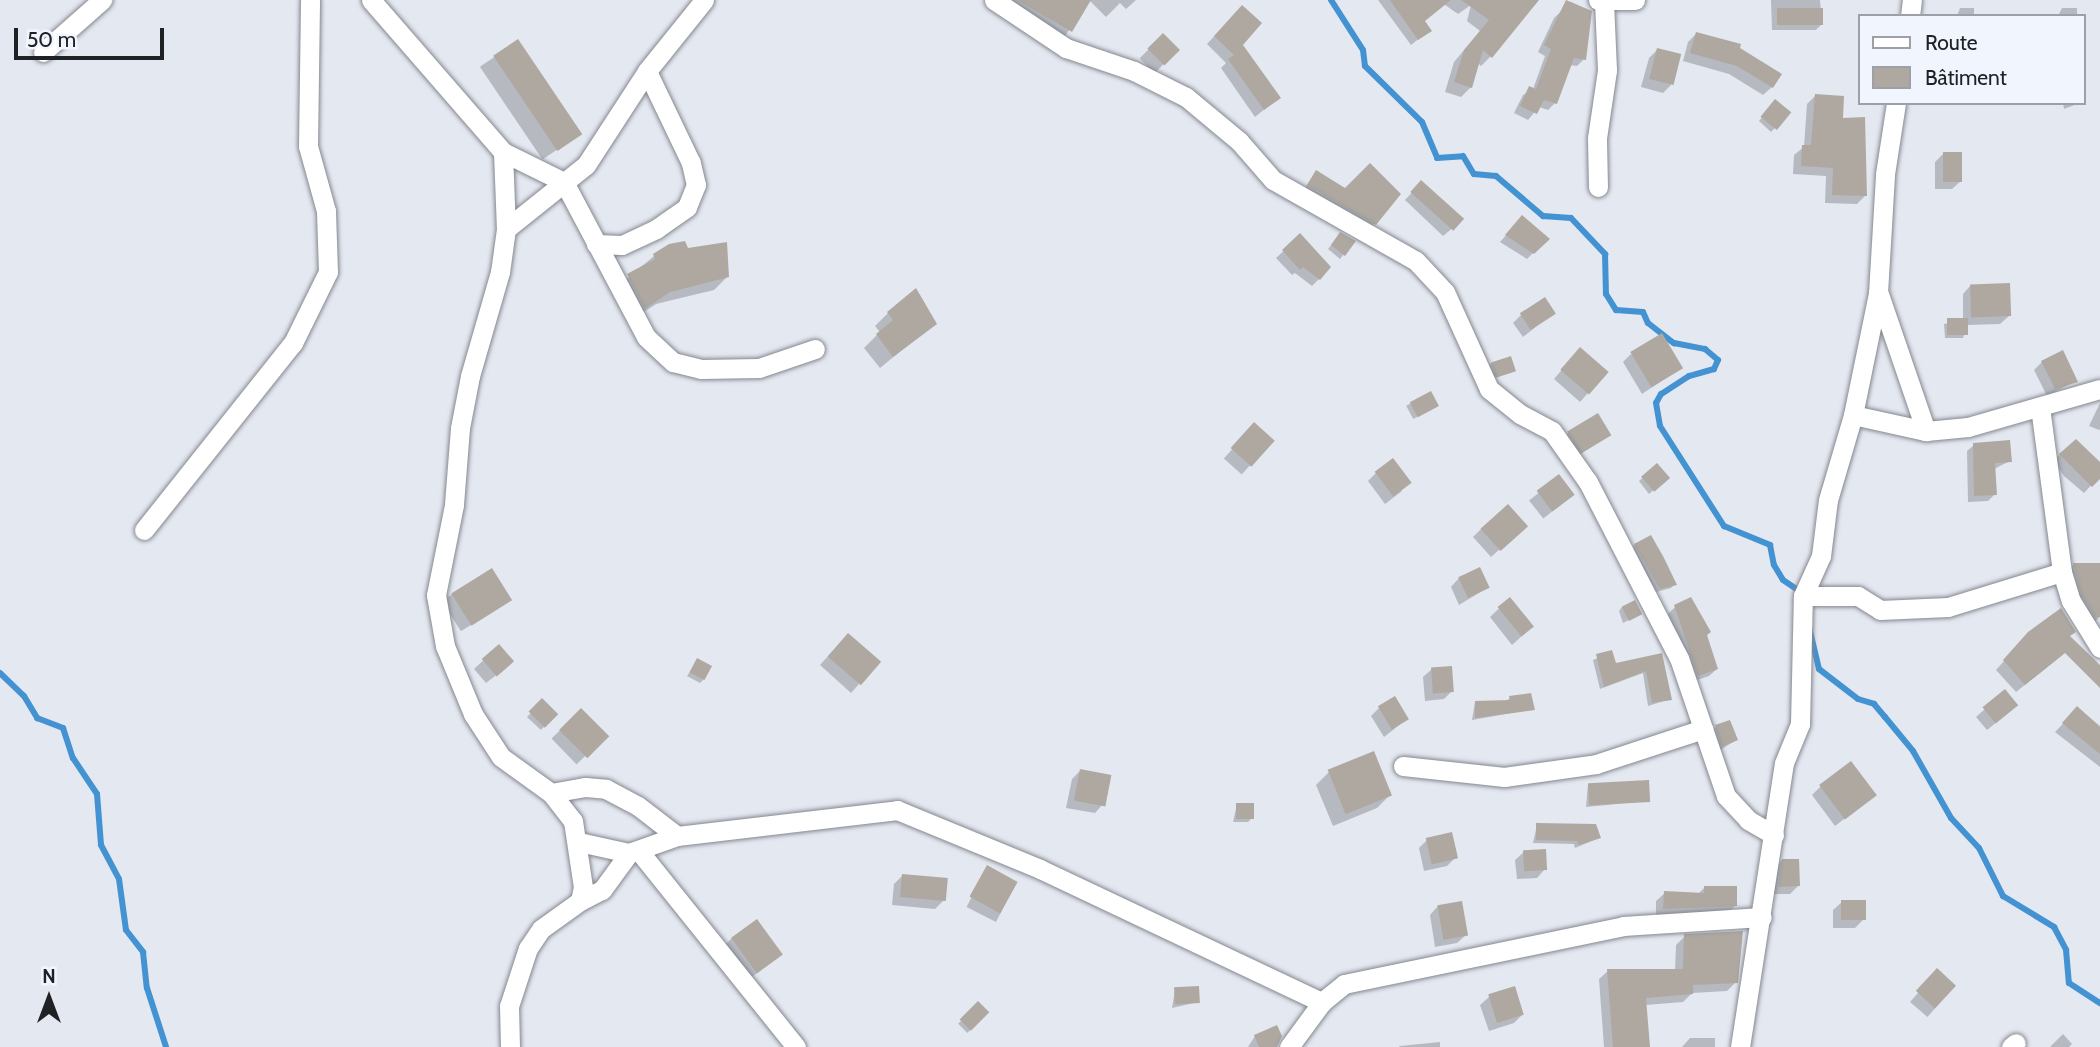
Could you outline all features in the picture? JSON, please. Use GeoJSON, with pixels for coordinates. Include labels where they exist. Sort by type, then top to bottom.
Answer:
{"type":"FeatureCollection","features":[{"type":"Feature","properties":{"kind":"street"},"geometry":{"type":"LineString","coordinates":[[43,52],[102,0]]}},
{"type":"Feature","properties":{"kind":"street"},"geometry":{"type":"LineString","coordinates":[[144,530],[293,343],[328,272],[326,211],[308,146],[310,0]]}},
{"type":"Feature","properties":{"kind":"street"},"geometry":{"type":"LineString","coordinates":[[371,0],[503,152],[564,183],[646,337],[673,362],[701,369],[759,368],[814,349]]}},
{"type":"Feature","properties":{"kind":"street"},"geometry":{"type":"LineString","coordinates":[[506,229],[586,165],[648,71],[704,0]]}},
{"type":"Feature","properties":{"kind":"street"},"geometry":{"type":"LineString","coordinates":[[994,0],[1066,48],[1134,71],[1186,97],[1239,141],[1273,180],[1416,261],[1445,292],[1489,389],[1520,414],[1552,431],[1588,482],[1679,658],[1726,796],[1748,820],[1774,835]]}},
{"type":"Feature","properties":{"kind":"street"},"geometry":{"type":"LineString","coordinates":[[1598,187],[1597,138],[1607,70],[1601,1],[1635,0]]}},
{"type":"Feature","properties":{"kind":"street"},"geometry":{"type":"LineString","coordinates":[[596,244],[622,245],[656,229],[687,207],[696,185],[691,163],[648,71]]}},
{"type":"Feature","properties":{"kind":"street"},"geometry":{"type":"LineString","coordinates":[[1740,1047],[1784,763],[1800,724],[1803,597],[1821,556],[1828,500],[1853,415],[1878,293],[1885,174],[1896,105]]}},
{"type":"Feature","properties":{"kind":"street"},"geometry":{"type":"LineString","coordinates":[[503,152],[506,229],[500,272],[460,428],[454,505],[438,570],[436,595],[445,646],[478,722],[513,769],[551,793],[573,821],[579,842],[580,901]]}},
{"type":"Feature","properties":{"kind":"street"},"geometry":{"type":"LineString","coordinates":[[1878,293],[1926,432]]}},
{"type":"Feature","properties":{"kind":"street"},"geometry":{"type":"LineString","coordinates":[[1853,415],[1926,432],[1968,428],[2100,389]]}},
{"type":"Feature","properties":{"kind":"street"},"geometry":{"type":"LineString","coordinates":[[2040,407],[2062,572],[2071,601],[2100,648]]}},
{"type":"Feature","properties":{"kind":"street"},"geometry":{"type":"LineString","coordinates":[[1803,597],[1858,597],[1880,610],[1948,607],[2062,572]]}},
{"type":"Feature","properties":{"kind":"street"},"geometry":{"type":"LineString","coordinates":[[1403,765],[1504,777],[1596,764],[1703,729]]}},
{"type":"Feature","properties":{"kind":"street"},"geometry":{"type":"LineString","coordinates":[[551,793],[585,787],[606,789],[638,806],[677,836]]}},
{"type":"Feature","properties":{"kind":"street"},"geometry":{"type":"LineString","coordinates":[[510,1047],[509,1006],[528,948],[541,929],[580,901],[602,890],[634,852],[677,836],[897,810],[1040,869],[1322,1002]]}},
{"type":"Feature","properties":{"kind":"street"},"geometry":{"type":"LineString","coordinates":[[579,842],[634,852],[796,1047]]}},
{"type":"Feature","properties":{"kind":"street"},"geometry":{"type":"LineString","coordinates":[[1289,1047],[1322,1002],[1344,984],[1623,926],[1762,917]]}},
{"type":"Feature","properties":{"kind":"building"},"geometry":{"type":"Polygon","coordinates":[[[1017,0],[1091,0],[1072,32],[1017,0]]]}},
{"type":"Feature","properties":{"kind":"building"},"geometry":{"type":"Polygon","coordinates":[[[1390,0],[1451,0],[1425,21],[1432,31],[1418,40],[1390,0]]]}},
{"type":"Feature","properties":{"kind":"building"},"geometry":{"type":"Polygon","coordinates":[[[1461,0],[1539,0],[1492,58],[1483,50],[1472,88],[1454,82],[1464,50],[1489,20],[1461,0]]]}},
{"type":"Feature","properties":{"kind":"building"},"geometry":{"type":"Polygon","coordinates":[[[1566,0],[1592,11],[1586,60],[1574,58],[1557,104],[1544,100],[1537,114],[1520,106],[1529,86],[1536,89],[1551,49],[1544,45],[1566,0]]]}},
{"type":"Feature","properties":{"kind":"building"},"geometry":{"type":"Polygon","coordinates":[[[1242,5],[1262,23],[1243,45],[1281,98],[1264,110],[1228,59],[1234,55],[1214,36],[1242,5]]]}},
{"type":"Feature","properties":{"kind":"building"},"geometry":{"type":"Polygon","coordinates":[[[1777,8],[1823,8],[1823,25],[1777,25],[1777,8]]]}},
{"type":"Feature","properties":{"kind":"building"},"geometry":{"type":"Polygon","coordinates":[[[1696,32],[1741,44],[1740,48],[1782,74],[1773,88],[1737,66],[1690,53],[1696,32]]]}},
{"type":"Feature","properties":{"kind":"building"},"geometry":{"type":"Polygon","coordinates":[[[1163,33],[1180,50],[1164,66],[1147,49],[1163,33]]]}},
{"type":"Feature","properties":{"kind":"building"},"geometry":{"type":"Polygon","coordinates":[[[518,39],[582,134],[557,151],[493,56],[518,39]]]}},
{"type":"Feature","properties":{"kind":"building"},"geometry":{"type":"Polygon","coordinates":[[[1657,48],[1681,54],[1674,85],[1649,79],[1657,48]]]}},
{"type":"Feature","properties":{"kind":"building"},"geometry":{"type":"Polygon","coordinates":[[[1815,94],[1844,96],[1843,118],[1865,117],[1867,196],[1832,195],[1833,168],[1801,166],[1802,145],[1811,145],[1815,94]]]}},
{"type":"Feature","properties":{"kind":"building"},"geometry":{"type":"Polygon","coordinates":[[[1775,99],[1791,112],[1777,130],[1761,117],[1775,99]]]}},
{"type":"Feature","properties":{"kind":"building"},"geometry":{"type":"Polygon","coordinates":[[[1943,152],[1962,152],[1962,182],[1943,182],[1943,152]]]}},
{"type":"Feature","properties":{"kind":"building"},"geometry":{"type":"Polygon","coordinates":[[[1370,163],[1401,194],[1376,225],[1307,185],[1316,170],[1345,188],[1370,163]]]}},
{"type":"Feature","properties":{"kind":"building"},"geometry":{"type":"Polygon","coordinates":[[[1421,180],[1464,219],[1453,231],[1410,192],[1421,180]]]}},
{"type":"Feature","properties":{"kind":"building"},"geometry":{"type":"Polygon","coordinates":[[[1522,215],[1550,239],[1534,254],[1505,235],[1522,215]]]}},
{"type":"Feature","properties":{"kind":"building"},"geometry":{"type":"Polygon","coordinates":[[[1340,232],[1356,241],[1345,256],[1331,245],[1340,232]]]}},
{"type":"Feature","properties":{"kind":"building"},"geometry":{"type":"Polygon","coordinates":[[[1300,233],[1331,267],[1320,280],[1303,267],[1300,270],[1282,250],[1300,233]]]}},
{"type":"Feature","properties":{"kind":"building"},"geometry":{"type":"Polygon","coordinates":[[[685,241],[688,248],[727,242],[729,277],[670,292],[645,309],[627,274],[655,259],[653,254],[669,244],[685,241]]]}},
{"type":"Feature","properties":{"kind":"building"},"geometry":{"type":"Polygon","coordinates":[[[2010,283],[2011,316],[1971,317],[1970,284],[2010,283]]]}},
{"type":"Feature","properties":{"kind":"building"},"geometry":{"type":"Polygon","coordinates":[[[916,288],[937,324],[893,357],[876,334],[893,320],[887,312],[916,288]]]}},
{"type":"Feature","properties":{"kind":"building"},"geometry":{"type":"Polygon","coordinates":[[[1545,297],[1556,314],[1531,330],[1520,313],[1545,297]]]}},
{"type":"Feature","properties":{"kind":"building"},"geometry":{"type":"Polygon","coordinates":[[[1947,318],[1968,318],[1968,335],[1947,335],[1947,318]]]}},
{"type":"Feature","properties":{"kind":"building"},"geometry":{"type":"Polygon","coordinates":[[[1662,333],[1683,368],[1651,387],[1630,352],[1662,333]]]}},
{"type":"Feature","properties":{"kind":"building"},"geometry":{"type":"Polygon","coordinates":[[[1580,347],[1609,372],[1589,395],[1560,370],[1580,347]]]}},
{"type":"Feature","properties":{"kind":"building"},"geometry":{"type":"Polygon","coordinates":[[[2063,350],[2078,382],[2055,389],[2041,361],[2063,350]]]}},
{"type":"Feature","properties":{"kind":"building"},"geometry":{"type":"Polygon","coordinates":[[[1511,356],[1516,371],[1496,378],[1491,362],[1511,356]]]}},
{"type":"Feature","properties":{"kind":"building"},"geometry":{"type":"Polygon","coordinates":[[[1431,391],[1439,406],[1418,417],[1410,402],[1431,391]]]}},
{"type":"Feature","properties":{"kind":"building"},"geometry":{"type":"Polygon","coordinates":[[[1598,413],[1611,435],[1581,454],[1567,432],[1598,413]]]}},
{"type":"Feature","properties":{"kind":"building"},"geometry":{"type":"Polygon","coordinates":[[[1254,422],[1275,441],[1251,467],[1231,448],[1254,422]]]}},
{"type":"Feature","properties":{"kind":"building"},"geometry":{"type":"Polygon","coordinates":[[[2076,439],[2100,462],[2100,479],[2092,487],[2059,454],[2076,439]]]}},
{"type":"Feature","properties":{"kind":"building"},"geometry":{"type":"Polygon","coordinates":[[[2010,440],[2012,462],[1995,463],[1997,495],[1974,496],[1973,443],[2010,440]]]}},
{"type":"Feature","properties":{"kind":"building"},"geometry":{"type":"Polygon","coordinates":[[[1393,458],[1412,483],[1393,497],[1375,472],[1393,458]]]}},
{"type":"Feature","properties":{"kind":"building"},"geometry":{"type":"Polygon","coordinates":[[[1657,463],[1670,478],[1654,492],[1641,477],[1657,463]]]}},
{"type":"Feature","properties":{"kind":"building"},"geometry":{"type":"Polygon","coordinates":[[[1559,474],[1575,495],[1552,512],[1537,491],[1559,474]]]}},
{"type":"Feature","properties":{"kind":"building"},"geometry":{"type":"Polygon","coordinates":[[[1508,504],[1528,526],[1501,551],[1481,529],[1508,504]]]}},
{"type":"Feature","properties":{"kind":"building"},"geometry":{"type":"Polygon","coordinates":[[[1651,535],[1677,585],[1660,589],[1634,544],[1651,535]]]}},
{"type":"Feature","properties":{"kind":"building"},"geometry":{"type":"Polygon","coordinates":[[[2073,563],[2100,563],[2100,617],[2095,617],[2082,596],[2073,563]]]}},
{"type":"Feature","properties":{"kind":"building"},"geometry":{"type":"Polygon","coordinates":[[[1480,567],[1490,588],[1468,598],[1458,577],[1480,567]]]}},
{"type":"Feature","properties":{"kind":"building"},"geometry":{"type":"Polygon","coordinates":[[[492,568],[512,600],[471,626],[451,593],[492,568]]]}},
{"type":"Feature","properties":{"kind":"building"},"geometry":{"type":"Polygon","coordinates":[[[1510,597],[1534,627],[1521,637],[1498,607],[1510,597]]]}},
{"type":"Feature","properties":{"kind":"building"},"geometry":{"type":"Polygon","coordinates":[[[1691,597],[1711,632],[1707,635],[1718,669],[1698,676],[1674,605],[1691,597]]]}},
{"type":"Feature","properties":{"kind":"building"},"geometry":{"type":"Polygon","coordinates":[[[1635,600],[1642,614],[1629,621],[1622,607],[1635,600]]]}},
{"type":"Feature","properties":{"kind":"building"},"geometry":{"type":"Polygon","coordinates":[[[2061,608],[2076,632],[2070,636],[2100,665],[2100,688],[2065,653],[2025,685],[2003,660],[2028,632],[2061,608]]]}},
{"type":"Feature","properties":{"kind":"building"},"geometry":{"type":"Polygon","coordinates":[[[848,633],[881,662],[861,685],[828,656],[848,633]]]}},
{"type":"Feature","properties":{"kind":"building"},"geometry":{"type":"Polygon","coordinates":[[[499,644],[514,661],[497,676],[482,659],[499,644]]]}},
{"type":"Feature","properties":{"kind":"building"},"geometry":{"type":"Polygon","coordinates":[[[1612,650],[1616,663],[1662,653],[1672,700],[1652,703],[1646,671],[1604,687],[1596,654],[1612,650]]]}},
{"type":"Feature","properties":{"kind":"building"},"geometry":{"type":"Polygon","coordinates":[[[697,658],[712,666],[704,680],[689,672],[697,658]]]}},
{"type":"Feature","properties":{"kind":"building"},"geometry":{"type":"Polygon","coordinates":[[[1452,666],[1454,692],[1433,693],[1431,667],[1452,666]]]}},
{"type":"Feature","properties":{"kind":"building"},"geometry":{"type":"Polygon","coordinates":[[[2005,689],[2018,705],[1996,724],[1982,707],[2005,689]]]}},
{"type":"Feature","properties":{"kind":"building"},"geometry":{"type":"Polygon","coordinates":[[[1531,693],[1535,710],[1475,718],[1475,701],[1510,700],[1509,696],[1531,693]]]}},
{"type":"Feature","properties":{"kind":"building"},"geometry":{"type":"Polygon","coordinates":[[[1395,696],[1409,719],[1392,729],[1378,706],[1395,696]]]}},
{"type":"Feature","properties":{"kind":"building"},"geometry":{"type":"Polygon","coordinates":[[[542,698],[558,714],[545,728],[529,711],[542,698]]]}},
{"type":"Feature","properties":{"kind":"building"},"geometry":{"type":"Polygon","coordinates":[[[2077,706],[2100,727],[2100,754],[2062,723],[2077,706]]]}},
{"type":"Feature","properties":{"kind":"building"},"geometry":{"type":"Polygon","coordinates":[[[581,708],[609,736],[587,758],[559,730],[581,708]]]}},
{"type":"Feature","properties":{"kind":"building"},"geometry":{"type":"Polygon","coordinates":[[[1730,720],[1738,740],[1722,747],[1715,725],[1730,720]]]}},
{"type":"Feature","properties":{"kind":"building"},"geometry":{"type":"Polygon","coordinates":[[[1374,751],[1392,796],[1346,814],[1328,770],[1374,751]]]}},
{"type":"Feature","properties":{"kind":"building"},"geometry":{"type":"Polygon","coordinates":[[[1851,761],[1877,795],[1845,819],[1819,785],[1851,761]]]}},
{"type":"Feature","properties":{"kind":"building"},"geometry":{"type":"Polygon","coordinates":[[[1080,769],[1111,775],[1105,807],[1074,800],[1080,769]]]}},
{"type":"Feature","properties":{"kind":"building"},"geometry":{"type":"Polygon","coordinates":[[[1649,780],[1650,802],[1589,805],[1588,783],[1649,780]]]}},
{"type":"Feature","properties":{"kind":"building"},"geometry":{"type":"Polygon","coordinates":[[[1236,803],[1254,803],[1254,819],[1236,819],[1236,803]]]}},
{"type":"Feature","properties":{"kind":"building"},"geometry":{"type":"Polygon","coordinates":[[[1536,823],[1596,824],[1601,838],[1579,845],[1577,841],[1536,840],[1536,823]]]}},
{"type":"Feature","properties":{"kind":"building"},"geometry":{"type":"Polygon","coordinates":[[[1452,832],[1458,858],[1432,864],[1426,838],[1452,832]]]}},
{"type":"Feature","properties":{"kind":"building"},"geometry":{"type":"Polygon","coordinates":[[[1546,849],[1547,870],[1524,871],[1523,850],[1546,849]]]}},
{"type":"Feature","properties":{"kind":"building"},"geometry":{"type":"Polygon","coordinates":[[[1782,859],[1799,859],[1800,886],[1778,887],[1782,859]]]}},
{"type":"Feature","properties":{"kind":"building"},"geometry":{"type":"Polygon","coordinates":[[[987,865],[1018,882],[1000,913],[970,896],[987,865]]]}},
{"type":"Feature","properties":{"kind":"building"},"geometry":{"type":"Polygon","coordinates":[[[902,874],[948,878],[946,901],[900,897],[902,874]]]}},
{"type":"Feature","properties":{"kind":"building"},"geometry":{"type":"Polygon","coordinates":[[[1704,886],[1737,886],[1737,906],[1663,909],[1664,891],[1704,893],[1704,886]]]}},
{"type":"Feature","properties":{"kind":"building"},"geometry":{"type":"Polygon","coordinates":[[[1841,900],[1866,900],[1866,920],[1841,920],[1841,900]]]}},
{"type":"Feature","properties":{"kind":"building"},"geometry":{"type":"Polygon","coordinates":[[[1462,901],[1468,935],[1443,940],[1437,905],[1462,901]]]}},
{"type":"Feature","properties":{"kind":"building"},"geometry":{"type":"Polygon","coordinates":[[[757,919],[783,955],[757,973],[731,938],[757,919]]]}},
{"type":"Feature","properties":{"kind":"building"},"geometry":{"type":"Polygon","coordinates":[[[1743,931],[1738,983],[1693,985],[1693,994],[1646,998],[1650,1047],[1613,1047],[1607,969],[1683,969],[1684,934],[1743,931]]]}},
{"type":"Feature","properties":{"kind":"building"},"geometry":{"type":"Polygon","coordinates":[[[1937,968],[1956,986],[1935,1008],[1916,991],[1937,968]]]}},
{"type":"Feature","properties":{"kind":"building"},"geometry":{"type":"Polygon","coordinates":[[[1199,986],[1200,1003],[1175,1004],[1174,987],[1199,986]]]}},
{"type":"Feature","properties":{"kind":"building"},"geometry":{"type":"Polygon","coordinates":[[[1515,986],[1524,1015],[1497,1023],[1488,994],[1515,986]]]}},
{"type":"Feature","properties":{"kind":"building"},"geometry":{"type":"Polygon","coordinates":[[[978,1001],[989,1012],[971,1031],[960,1019],[978,1001]]]}},
{"type":"Feature","properties":{"kind":"building"},"geometry":{"type":"Polygon","coordinates":[[[1277,1025],[1282,1036],[1277,1047],[1259,1047],[1254,1035],[1277,1025]]]}},
{"type":"Feature","properties":{"kind":"waterway"},"geometry":{"type":"LineString","coordinates":[[1331,0],[1363,50],[1365,66],[1422,122],[1437,158],[1463,156],[1474,174],[1496,176],[1543,216],[1571,218],[1605,254],[1606,294],[1616,310],[1643,312],[1648,323],[1674,343],[1705,349],[1718,360],[1714,369],[1689,376],[1661,394],[1656,403],[1660,426],[1724,526],[1770,545],[1774,565],[1783,580],[1802,593]]}},
{"type":"Feature","properties":{"kind":"waterway"},"geometry":{"type":"LineString","coordinates":[[1809,627],[1819,669],[1858,699],[1874,704],[1885,717],[1913,751],[1951,818],[1979,848],[2003,896],[2054,927],[2066,950],[2069,983],[2100,1003]]}},
{"type":"Feature","properties":{"kind":"waterway"},"geometry":{"type":"LineString","coordinates":[[0,673],[24,696],[37,718],[63,728],[73,758],[97,794],[101,845],[119,879],[126,930],[143,952],[147,988],[166,1047]]}}]}
